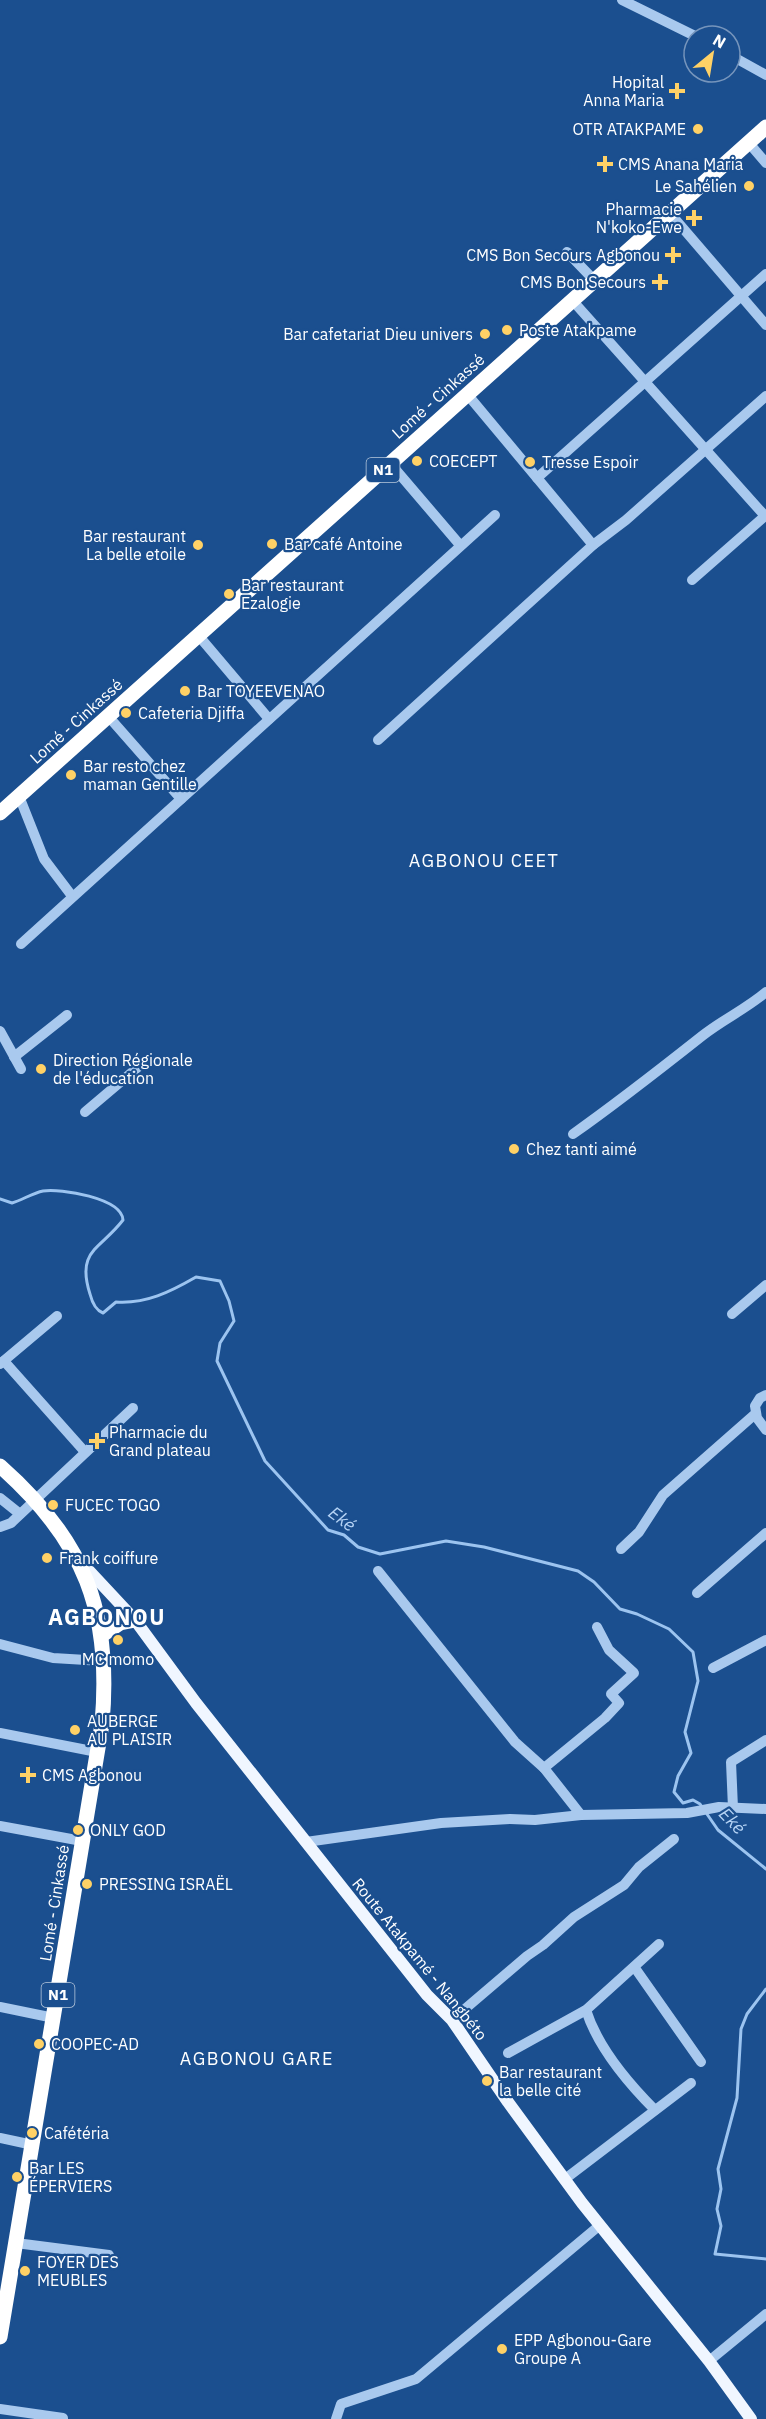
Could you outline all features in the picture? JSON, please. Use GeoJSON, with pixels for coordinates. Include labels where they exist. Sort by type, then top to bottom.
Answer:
{"type":"FeatureCollection","features":[{"type":"Feature","properties":{"kind":"highway","name":"Lomé - Cinkassé"},"geometry":{"type":"LineString","coordinates":[[0,813],[766,127]]}},
{"type":"Feature","properties":{"kind":"highway","name":"Lomé - Cinkassé"},"geometry":{"type":"LineString","coordinates":[[1,1474],[53,1534],[75,1573],[103,1657]]}},
{"type":"Feature","properties":{"kind":"highway","name":"Lomé - Cinkassé"},"geometry":{"type":"LineString","coordinates":[[0,2337],[54,2018],[104,1698],[102,1635],[90,1590],[75,1556],[28,1506]]}},
{"type":"Feature","properties":{"kind":"highway"},"geometry":{"type":"LineString","coordinates":[[102,1635],[120,1623],[135,1620]]}},
{"type":"Feature","properties":{"kind":"main road","name":"Route Atakpamé - Nangbéto"},"geometry":{"type":"LineString","coordinates":[[75,1556],[135,1620],[427,1995],[452,2020],[508,2102],[565,2179],[709,2361],[751,2419]]}},
{"type":"Feature","properties":{"kind":"street"},"geometry":{"type":"LineString","coordinates":[[622,0],[682,30]]}},
{"type":"Feature","properties":{"kind":"street"},"geometry":{"type":"LineString","coordinates":[[742,62],[766,75]]}},
{"type":"Feature","properties":{"kind":"street"},"geometry":{"type":"LineString","coordinates":[[748,142],[766,163]]}},
{"type":"Feature","properties":{"kind":"street"},"geometry":{"type":"LineString","coordinates":[[669,212],[766,325]]}},
{"type":"Feature","properties":{"kind":"street"},"geometry":{"type":"LineString","coordinates":[[567,252],[594,280]]}},
{"type":"Feature","properties":{"kind":"street"},"geometry":{"type":"LineString","coordinates":[[537,478],[766,274]]}},
{"type":"Feature","properties":{"kind":"street"},"geometry":{"type":"LineString","coordinates":[[572,300],[765,516],[693,580]]}},
{"type":"Feature","properties":{"kind":"street"},"geometry":{"type":"LineString","coordinates":[[467,394],[593,545]]}},
{"type":"Feature","properties":{"kind":"street"},"geometry":{"type":"LineString","coordinates":[[378,740],[593,545],[626,520],[766,396]]}},
{"type":"Feature","properties":{"kind":"street"},"geometry":{"type":"LineString","coordinates":[[390,463],[460,546]]}},
{"type":"Feature","properties":{"kind":"street"},"geometry":{"type":"LineString","coordinates":[[21,944],[495,515]]}},
{"type":"Feature","properties":{"kind":"street"},"geometry":{"type":"LineString","coordinates":[[198,635],[268,719]]}},
{"type":"Feature","properties":{"kind":"street"},"geometry":{"type":"LineString","coordinates":[[108,716],[180,799]]}},
{"type":"Feature","properties":{"kind":"street"},"geometry":{"type":"LineString","coordinates":[[19,796],[44,859],[72,896]]}},
{"type":"Feature","properties":{"kind":"street"},"geometry":{"type":"LineString","coordinates":[[573,1134],[659,1072],[704,1035],[748,1007],[766,992]]}},
{"type":"Feature","properties":{"kind":"street"},"geometry":{"type":"LineString","coordinates":[[14,1057],[67,1015]]}},
{"type":"Feature","properties":{"kind":"street"},"geometry":{"type":"LineString","coordinates":[[0,1031],[21,1069]]}},
{"type":"Feature","properties":{"kind":"street"},"geometry":{"type":"LineString","coordinates":[[85,1112],[137,1068]]}},
{"type":"Feature","properties":{"kind":"street"},"geometry":{"type":"LineString","coordinates":[[732,1314],[766,1285]]}},
{"type":"Feature","properties":{"kind":"street"},"geometry":{"type":"LineString","coordinates":[[57,1316],[2,1363],[86,1452]]}},
{"type":"Feature","properties":{"kind":"street"},"geometry":{"type":"LineString","coordinates":[[766,1395],[760,1398],[755,1406],[757,1418],[766,1430]]}},
{"type":"Feature","properties":{"kind":"street"},"geometry":{"type":"LineString","coordinates":[[0,1527],[11,1524],[133,1408]]}},
{"type":"Feature","properties":{"kind":"street"},"geometry":{"type":"LineString","coordinates":[[621,1549],[648,1519],[663,1495],[754,1414]]}},
{"type":"Feature","properties":{"kind":"street"},"geometry":{"type":"LineString","coordinates":[[0,1498],[28,1506]]}},
{"type":"Feature","properties":{"kind":"street"},"geometry":{"type":"LineString","coordinates":[[697,1593],[766,1533]]}},
{"type":"Feature","properties":{"kind":"street"},"geometry":{"type":"LineString","coordinates":[[378,1571],[515,1742],[544,1768],[581,1815]]}},
{"type":"Feature","properties":{"kind":"street"},"geometry":{"type":"LineString","coordinates":[[544,1768],[605,1718],[619,1703],[611,1694],[634,1673],[609,1650],[597,1628]]}},
{"type":"Feature","properties":{"kind":"street"},"geometry":{"type":"LineString","coordinates":[[713,1668],[766,1640]]}},
{"type":"Feature","properties":{"kind":"street"},"geometry":{"type":"LineString","coordinates":[[0,1644],[53,1658],[103,1657]]}},
{"type":"Feature","properties":{"kind":"street"},"geometry":{"type":"LineString","coordinates":[[0,1733],[97,1752]]}},
{"type":"Feature","properties":{"kind":"street"},"geometry":{"type":"LineString","coordinates":[[733,1808],[731,1762],[766,1740]]}},
{"type":"Feature","properties":{"kind":"street"},"geometry":{"type":"LineString","coordinates":[[306,1842],[441,1824],[510,1818],[535,1820],[581,1815],[687,1813],[719,1807],[766,1809]]}},
{"type":"Feature","properties":{"kind":"street"},"geometry":{"type":"LineString","coordinates":[[0,1826],[82,1841]]}},
{"type":"Feature","properties":{"kind":"street"},"geometry":{"type":"LineString","coordinates":[[452,2020],[574,1917],[624,1885],[639,1867],[674,1839]]}},
{"type":"Feature","properties":{"kind":"street"},"geometry":{"type":"LineString","coordinates":[[508,2053],[586,2010],[635,1968],[658,1944]]}},
{"type":"Feature","properties":{"kind":"street"},"geometry":{"type":"LineString","coordinates":[[635,1968],[701,2062]]}},
{"type":"Feature","properties":{"kind":"street"},"geometry":{"type":"LineString","coordinates":[[0,2007],[54,2018]]}},
{"type":"Feature","properties":{"kind":"street"},"geometry":{"type":"LineString","coordinates":[[586,2010],[610,2059],[633,2089],[655,2110]]}},
{"type":"Feature","properties":{"kind":"street"},"geometry":{"type":"LineString","coordinates":[[565,2179],[691,2084]]}},
{"type":"Feature","properties":{"kind":"street"},"geometry":{"type":"LineString","coordinates":[[0,2138],[33,2145]]}},
{"type":"Feature","properties":{"kind":"street"},"geometry":{"type":"LineString","coordinates":[[336,2419],[337,2408],[341,2404],[416,2379],[600,2225]]}},
{"type":"Feature","properties":{"kind":"street"},"geometry":{"type":"LineString","coordinates":[[16,2243],[109,2255]]}},
{"type":"Feature","properties":{"kind":"street"},"geometry":{"type":"LineString","coordinates":[[709,2361],[766,2314]]}},
{"type":"Feature","properties":{"kind":"street"},"geometry":{"type":"LineString","coordinates":[[0,2409],[63,2418]]}},
{"type":"Feature","properties":{"kind":"waterway","name":"Eké"},"geometry":{"type":"LineString","coordinates":[[0,1199],[12,1203],[43,1191],[63,1191],[102,1200],[120,1212],[123,1220],[93,1252],[86,1268],[86,1279],[92,1300],[100,1312],[103,1313],[116,1302],[138,1301],[157,1296],[196,1277],[220,1281],[229,1301],[234,1321],[220,1343],[217,1361],[265,1461],[328,1530],[344,1535],[358,1547],[380,1554],[446,1541],[484,1547],[578,1571],[594,1582],[620,1609],[669,1629],[693,1652],[698,1681],[685,1732],[691,1753],[678,1776],[674,1792],[683,1803],[693,1800],[700,1804],[718,1830],[766,1869]]}},
{"type":"Feature","properties":{"kind":"waterway","name":"Eké"},"geometry":{"type":"LineString","coordinates":[[766,1989],[747,2014],[741,2029],[737,2098],[718,2169],[721,2189],[717,2209],[721,2226],[715,2254],[766,2259]]}},
{"type":"Feature","properties":{"kind":"place","name":"Hopital Anna Maria"},"geometry":{"type":"Point","coordinates":[677,91]}},
{"type":"Feature","properties":{"kind":"place","name":"OTR ATAKPAME"},"geometry":{"type":"Point","coordinates":[698,129]}},
{"type":"Feature","properties":{"kind":"place","name":"CMS Anana Maria"},"geometry":{"type":"Point","coordinates":[605,164]}},
{"type":"Feature","properties":{"kind":"place","name":"Le Sahélien"},"geometry":{"type":"Point","coordinates":[749,186]}},
{"type":"Feature","properties":{"kind":"place","name":"Pharmacie N'koko-Ewe"},"geometry":{"type":"Point","coordinates":[694,218]}},
{"type":"Feature","properties":{"kind":"place","name":"CMS Bon Secours Agbonou"},"geometry":{"type":"Point","coordinates":[673,255]}},
{"type":"Feature","properties":{"kind":"place","name":"CMS Bon Secours"},"geometry":{"type":"Point","coordinates":[660,282]}},
{"type":"Feature","properties":{"kind":"place","name":"Poste Atakpame"},"geometry":{"type":"Point","coordinates":[507,330]}},
{"type":"Feature","properties":{"kind":"place","name":"Bar cafetariat Dieu univers"},"geometry":{"type":"Point","coordinates":[485,334]}},
{"type":"Feature","properties":{"kind":"place","name":"COECEPT"},"geometry":{"type":"Point","coordinates":[417,461]}},
{"type":"Feature","properties":{"kind":"place","name":"Tresse Espoir"},"geometry":{"type":"Point","coordinates":[530,462]}},
{"type":"Feature","properties":{"kind":"place","name":"Bar café Antoine"},"geometry":{"type":"Point","coordinates":[272,544]}},
{"type":"Feature","properties":{"kind":"place","name":"Bar restaurant La belle etoile"},"geometry":{"type":"Point","coordinates":[198,545]}},
{"type":"Feature","properties":{"kind":"place","name":"Bar restaurant Ezalogie"},"geometry":{"type":"Point","coordinates":[229,594]}},
{"type":"Feature","properties":{"kind":"place","name":"Bar TOYEEVENAO"},"geometry":{"type":"Point","coordinates":[185,691]}},
{"type":"Feature","properties":{"kind":"place","name":"Cafeteria Djiffa"},"geometry":{"type":"Point","coordinates":[126,713]}},
{"type":"Feature","properties":{"kind":"place","name":"Bar resto chez maman Gentille"},"geometry":{"type":"Point","coordinates":[71,775]}},
{"type":"Feature","properties":{"kind":"place","name":"Direction Régionale de l'éducation"},"geometry":{"type":"Point","coordinates":[41,1069]}},
{"type":"Feature","properties":{"kind":"place","name":"Chez tanti aimé"},"geometry":{"type":"Point","coordinates":[514,1149]}},
{"type":"Feature","properties":{"kind":"place","name":"Pharmacie du Grand plateau"},"geometry":{"type":"Point","coordinates":[97,1441]}},
{"type":"Feature","properties":{"kind":"place","name":"FUCEC TOGO"},"geometry":{"type":"Point","coordinates":[53,1505]}},
{"type":"Feature","properties":{"kind":"place","name":"Frank coiffure"},"geometry":{"type":"Point","coordinates":[47,1558]}},
{"type":"Feature","properties":{"kind":"place","name":"MC momo"},"geometry":{"type":"Point","coordinates":[118,1640]}},
{"type":"Feature","properties":{"kind":"place","name":"AUBERGE AU PLAISIR"},"geometry":{"type":"Point","coordinates":[75,1730]}},
{"type":"Feature","properties":{"kind":"place","name":"CMS Agbonou"},"geometry":{"type":"Point","coordinates":[28,1775]}},
{"type":"Feature","properties":{"kind":"place","name":"ONLY GOD"},"geometry":{"type":"Point","coordinates":[78,1830]}},
{"type":"Feature","properties":{"kind":"place","name":"PRESSING ISRAËL"},"geometry":{"type":"Point","coordinates":[87,1884]}},
{"type":"Feature","properties":{"kind":"place","name":"COOPEC-AD"},"geometry":{"type":"Point","coordinates":[39,2044]}},
{"type":"Feature","properties":{"kind":"place","name":"Bar restaurant la belle cité"},"geometry":{"type":"Point","coordinates":[487,2081]}},
{"type":"Feature","properties":{"kind":"place","name":"Cafétéria"},"geometry":{"type":"Point","coordinates":[32,2133]}},
{"type":"Feature","properties":{"kind":"place","name":"Bar LES ÉPERVIERS"},"geometry":{"type":"Point","coordinates":[17,2177]}},
{"type":"Feature","properties":{"kind":"place","name":"FOYER DES MEUBLES"},"geometry":{"type":"Point","coordinates":[25,2271]}},
{"type":"Feature","properties":{"kind":"place","name":"EPP Agbonou-Gare Groupe A"},"geometry":{"type":"Point","coordinates":[502,2349]}},
{"type":"Feature","properties":{"kind":"district","name":"AGBONOU CEET"},"geometry":{"type":"Point","coordinates":[484,861]}},
{"type":"Feature","properties":{"kind":"district","name":"AGBONOU"},"geometry":{"type":"Point","coordinates":[107,1617]}},
{"type":"Feature","properties":{"kind":"district","name":"AGBONOU GARE"},"geometry":{"type":"Point","coordinates":[257,2059]}}]}
